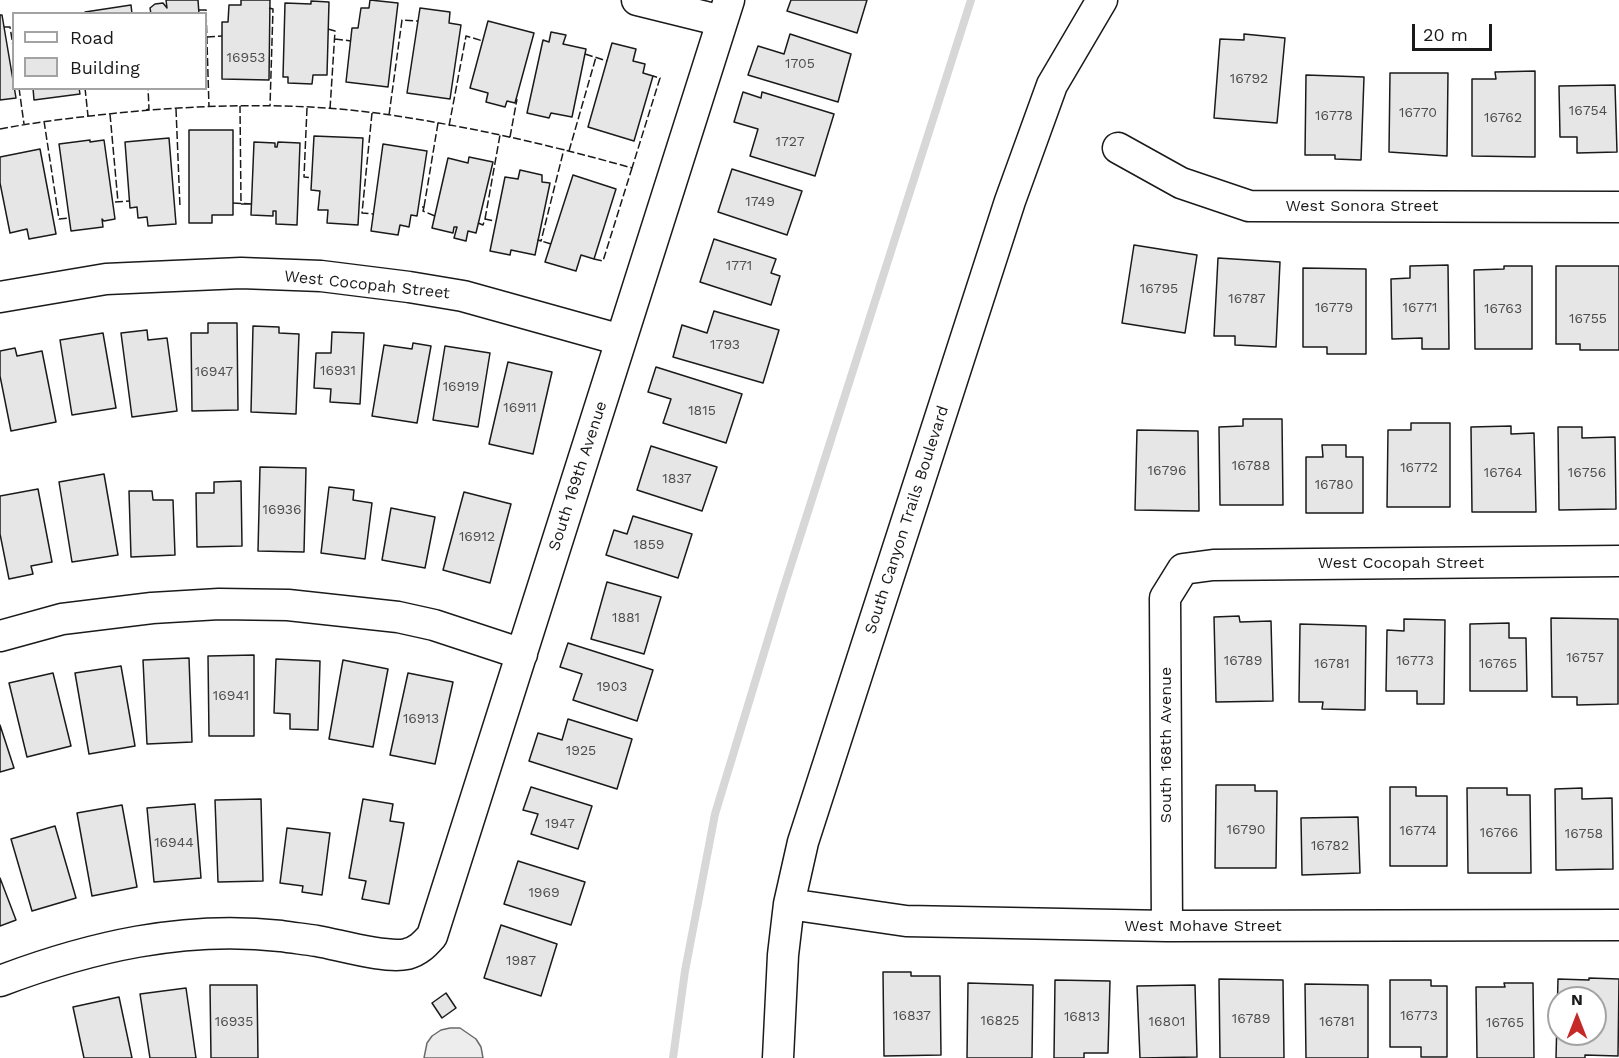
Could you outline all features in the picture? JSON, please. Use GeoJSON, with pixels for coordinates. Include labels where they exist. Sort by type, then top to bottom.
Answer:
{"type":"FeatureCollection","features":[{"type":"Feature","properties":{"kind":"street"},"geometry":{"type":"LineString","coordinates":[[638,0],[726,11]]}},
{"type":"Feature","properties":{"kind":"street","name":"South Canyon Trails Boulevard"},"geometry":{"type":"LineString","coordinates":[[778,1058],[783,956],[789,904],[803,842],[1010,201],[1052,85],[1102,0]]}},
{"type":"Feature","properties":{"kind":"street","name":"South 169th Avenue"},"geometry":{"type":"LineString","coordinates":[[0,981],[96,949],[150,938],[201,934],[262,934],[314,940],[390,955],[405,955],[420,949],[432,936],[438,924],[726,11]]}},
{"type":"Feature","properties":{"kind":"street","name":"West Sonora Street"},"geometry":{"type":"LineString","coordinates":[[1118,148],[1181,183],[1249,206],[1619,207]]}},
{"type":"Feature","properties":{"kind":"street","name":"West Cocopah Street"},"geometry":{"type":"LineString","coordinates":[[0,297],[105,279],[241,273],[321,276],[463,296],[621,340]]}},
{"type":"Feature","properties":{"kind":"street","name":"West Cocopah Street"},"geometry":{"type":"LineString","coordinates":[[1183,568],[1213,565],[1619,561]]}},
{"type":"Feature","properties":{"kind":"street","name":"South 168th Avenue"},"geometry":{"type":"LineString","coordinates":[[1167,926],[1165,598],[1183,568]]}},
{"type":"Feature","properties":{"kind":"street"},"geometry":{"type":"LineString","coordinates":[[0,636],[62,619],[152,608],[219,604],[288,605],[398,617],[434,625],[522,654]]}},
{"type":"Feature","properties":{"kind":"street","name":"West Mohave Street"},"geometry":{"type":"LineString","coordinates":[[789,904],[906,921],[1167,926],[1619,925]]}},
{"type":"Feature","properties":{"kind":"shaded area"},"geometry":{"type":"Polygon","coordinates":[[[460,1028],[476,1039],[481,1047],[483,1058],[424,1058],[427,1043],[432,1036],[441,1030],[460,1028]]]}},
{"type":"Feature","properties":{"kind":"building"},"geometry":{"type":"Polygon","coordinates":[[[166,0],[198,0],[199,12],[151,12],[150,8],[155,4],[163,3],[167,8],[166,0]]]}},
{"type":"Feature","properties":{"kind":"building"},"geometry":{"type":"Polygon","coordinates":[[[241,0],[270,0],[269,80],[222,79],[222,22],[228,22],[229,5],[241,5],[241,0]]]}},
{"type":"Feature","properties":{"kind":"building"},"geometry":{"type":"Polygon","coordinates":[[[370,0],[398,3],[388,87],[346,82],[352,28],[358,28],[361,8],[369,8],[370,0]]]}},
{"type":"Feature","properties":{"kind":"building"},"geometry":{"type":"Polygon","coordinates":[[[791,0],[867,0],[857,33],[787,11],[791,0]]]}},
{"type":"Feature","properties":{"kind":"building"},"geometry":{"type":"Polygon","coordinates":[[[311,1],[329,2],[327,75],[313,75],[312,84],[288,83],[288,77],[283,77],[285,3],[311,4],[311,1]]]}},
{"type":"Feature","properties":{"kind":"building"},"geometry":{"type":"Polygon","coordinates":[[[131,5],[132,12],[85,12],[131,5]]]}},
{"type":"Feature","properties":{"kind":"building"},"geometry":{"type":"Polygon","coordinates":[[[420,8],[450,12],[449,23],[461,25],[450,99],[407,93],[420,8]]]}},
{"type":"Feature","properties":{"kind":"building"},"geometry":{"type":"Polygon","coordinates":[[[0,15],[2,15],[12,74],[12,90],[15,90],[16,98],[0,100],[0,15]]]}},
{"type":"Feature","properties":{"kind":"building"},"geometry":{"type":"Polygon","coordinates":[[[488,21],[534,33],[515,103],[507,101],[505,107],[486,102],[488,93],[470,88],[488,21]]]}},
{"type":"Feature","properties":{"kind":"building"},"geometry":{"type":"Polygon","coordinates":[[[551,32],[566,35],[563,44],[586,49],[572,117],[551,113],[549,118],[527,113],[543,40],[549,42],[551,32]]]}},
{"type":"Feature","properties":{"kind":"building"},"geometry":{"type":"Polygon","coordinates":[[[790,34],[851,54],[838,102],[748,75],[758,46],[784,54],[790,34]]]}},
{"type":"Feature","properties":{"kind":"building"},"geometry":{"type":"Polygon","coordinates":[[[1244,34],[1285,38],[1277,123],[1214,118],[1220,39],[1244,40],[1244,34]]]}},
{"type":"Feature","properties":{"kind":"building"},"geometry":{"type":"Polygon","coordinates":[[[612,43],[636,49],[633,61],[645,64],[643,73],[653,76],[634,141],[588,127],[612,43]]]}},
{"type":"Feature","properties":{"kind":"building"},"geometry":{"type":"Polygon","coordinates":[[[1535,71],[1535,157],[1472,156],[1472,79],[1496,79],[1495,72],[1535,71]]]}},
{"type":"Feature","properties":{"kind":"building"},"geometry":{"type":"Polygon","coordinates":[[[1390,73],[1448,73],[1447,156],[1389,152],[1390,73]]]}},
{"type":"Feature","properties":{"kind":"building"},"geometry":{"type":"Polygon","coordinates":[[[1306,75],[1364,77],[1361,160],[1335,159],[1335,155],[1305,155],[1306,75]]]}},
{"type":"Feature","properties":{"kind":"building"},"geometry":{"type":"Polygon","coordinates":[[[1615,85],[1617,152],[1577,153],[1577,137],[1560,137],[1559,86],[1615,85]]]}},
{"type":"Feature","properties":{"kind":"building"},"geometry":{"type":"Polygon","coordinates":[[[33,90],[79,90],[80,94],[34,100],[33,90]]]}},
{"type":"Feature","properties":{"kind":"building"},"geometry":{"type":"Polygon","coordinates":[[[743,92],[761,98],[762,92],[834,114],[815,176],[750,156],[758,129],[734,122],[743,92]]]}},
{"type":"Feature","properties":{"kind":"building"},"geometry":{"type":"Polygon","coordinates":[[[189,130],[233,130],[233,215],[212,215],[212,223],[189,223],[189,130]]]}},
{"type":"Feature","properties":{"kind":"building"},"geometry":{"type":"Polygon","coordinates":[[[314,136],[363,138],[358,225],[327,223],[328,210],[318,210],[320,191],[311,190],[314,136]]]}},
{"type":"Feature","properties":{"kind":"building"},"geometry":{"type":"Polygon","coordinates":[[[169,138],[176,224],[148,226],[147,217],[138,218],[137,207],[130,208],[125,142],[169,138]]]}},
{"type":"Feature","properties":{"kind":"building"},"geometry":{"type":"Polygon","coordinates":[[[90,140],[90,142],[104,140],[115,219],[104,221],[102,219],[103,227],[71,231],[59,144],[90,140]]]}},
{"type":"Feature","properties":{"kind":"building"},"geometry":{"type":"Polygon","coordinates":[[[254,142],[275,143],[275,147],[278,142],[300,143],[297,225],[276,224],[276,211],[273,211],[273,216],[251,215],[254,142]]]}},
{"type":"Feature","properties":{"kind":"building"},"geometry":{"type":"Polygon","coordinates":[[[383,144],[427,151],[417,216],[411,215],[409,227],[400,225],[398,235],[371,231],[383,144]]]}},
{"type":"Feature","properties":{"kind":"building"},"geometry":{"type":"Polygon","coordinates":[[[40,149],[56,234],[29,239],[27,229],[10,233],[0,183],[0,157],[40,149]]]}},
{"type":"Feature","properties":{"kind":"building"},"geometry":{"type":"Polygon","coordinates":[[[469,157],[493,162],[476,233],[468,231],[466,241],[454,238],[457,227],[454,227],[453,233],[432,228],[448,158],[468,163],[469,157]]]}},
{"type":"Feature","properties":{"kind":"building"},"geometry":{"type":"Polygon","coordinates":[[[732,169],[802,191],[787,235],[718,212],[732,169]]]}},
{"type":"Feature","properties":{"kind":"building"},"geometry":{"type":"Polygon","coordinates":[[[520,170],[542,175],[542,182],[550,183],[535,255],[511,250],[510,255],[490,251],[505,177],[518,179],[520,170]]]}},
{"type":"Feature","properties":{"kind":"building"},"geometry":{"type":"Polygon","coordinates":[[[573,175],[616,189],[594,259],[581,255],[576,271],[545,262],[573,175]]]}},
{"type":"Feature","properties":{"kind":"building"},"geometry":{"type":"Polygon","coordinates":[[[714,239],[776,259],[771,273],[780,276],[771,305],[700,282],[714,239]]]}},
{"type":"Feature","properties":{"kind":"building"},"geometry":{"type":"Polygon","coordinates":[[[1134,245],[1197,255],[1185,333],[1122,323],[1134,245]]]}},
{"type":"Feature","properties":{"kind":"building"},"geometry":{"type":"Polygon","coordinates":[[[1218,258],[1280,262],[1276,347],[1235,345],[1235,336],[1214,336],[1218,258]]]}},
{"type":"Feature","properties":{"kind":"building"},"geometry":{"type":"Polygon","coordinates":[[[1448,265],[1449,349],[1422,349],[1422,338],[1392,339],[1391,279],[1410,278],[1410,266],[1448,265]]]}},
{"type":"Feature","properties":{"kind":"building"},"geometry":{"type":"Polygon","coordinates":[[[1504,266],[1532,266],[1532,349],[1475,349],[1474,270],[1504,269],[1504,266]]]}},
{"type":"Feature","properties":{"kind":"building"},"geometry":{"type":"Polygon","coordinates":[[[1556,266],[1619,266],[1619,350],[1580,350],[1580,344],[1556,344],[1556,266]]]}},
{"type":"Feature","properties":{"kind":"building"},"geometry":{"type":"Polygon","coordinates":[[[1303,268],[1366,269],[1366,354],[1327,354],[1327,347],[1303,347],[1303,268]]]}},
{"type":"Feature","properties":{"kind":"building"},"geometry":{"type":"Polygon","coordinates":[[[714,311],[779,330],[763,383],[673,357],[682,325],[707,333],[714,311]]]}},
{"type":"Feature","properties":{"kind":"building"},"geometry":{"type":"Polygon","coordinates":[[[208,323],[237,323],[238,410],[192,411],[191,333],[208,333],[208,323]]]}},
{"type":"Feature","properties":{"kind":"building"},"geometry":{"type":"Polygon","coordinates":[[[253,326],[279,327],[279,333],[299,334],[296,414],[251,412],[253,326]]]}},
{"type":"Feature","properties":{"kind":"building"},"geometry":{"type":"Polygon","coordinates":[[[147,330],[148,340],[167,338],[177,411],[132,417],[121,333],[147,330]]]}},
{"type":"Feature","properties":{"kind":"building"},"geometry":{"type":"Polygon","coordinates":[[[332,332],[364,333],[360,404],[330,402],[331,389],[314,388],[316,353],[331,353],[332,332]]]}},
{"type":"Feature","properties":{"kind":"building"},"geometry":{"type":"Polygon","coordinates":[[[103,333],[116,408],[72,415],[60,340],[103,333]]]}},
{"type":"Feature","properties":{"kind":"building"},"geometry":{"type":"Polygon","coordinates":[[[413,343],[431,346],[417,423],[372,416],[384,345],[412,349],[413,343]]]}},
{"type":"Feature","properties":{"kind":"building"},"geometry":{"type":"Polygon","coordinates":[[[445,346],[490,353],[478,427],[433,420],[445,346]]]}},
{"type":"Feature","properties":{"kind":"building"},"geometry":{"type":"Polygon","coordinates":[[[15,348],[17,356],[42,351],[56,422],[11,431],[0,376],[0,351],[15,348]]]}},
{"type":"Feature","properties":{"kind":"building"},"geometry":{"type":"Polygon","coordinates":[[[508,362],[552,372],[533,454],[489,444],[508,362]]]}},
{"type":"Feature","properties":{"kind":"building"},"geometry":{"type":"Polygon","coordinates":[[[656,367],[742,394],[726,443],[663,423],[671,399],[648,392],[656,367]]]}},
{"type":"Feature","properties":{"kind":"building"},"geometry":{"type":"Polygon","coordinates":[[[1243,419],[1282,419],[1283,505],[1220,505],[1219,427],[1243,426],[1243,419]]]}},
{"type":"Feature","properties":{"kind":"building"},"geometry":{"type":"Polygon","coordinates":[[[1411,423],[1450,423],[1450,507],[1387,507],[1388,430],[1411,430],[1411,423]]]}},
{"type":"Feature","properties":{"kind":"building"},"geometry":{"type":"Polygon","coordinates":[[[1511,426],[1511,434],[1534,433],[1536,512],[1472,512],[1471,427],[1511,426]]]}},
{"type":"Feature","properties":{"kind":"building"},"geometry":{"type":"Polygon","coordinates":[[[1558,427],[1582,427],[1582,438],[1615,437],[1616,509],[1559,510],[1558,427]]]}},
{"type":"Feature","properties":{"kind":"building"},"geometry":{"type":"Polygon","coordinates":[[[1137,430],[1198,431],[1199,511],[1135,510],[1137,430]]]}},
{"type":"Feature","properties":{"kind":"building"},"geometry":{"type":"Polygon","coordinates":[[[1322,445],[1346,445],[1346,457],[1363,457],[1363,513],[1306,513],[1306,457],[1323,457],[1322,445]]]}},
{"type":"Feature","properties":{"kind":"building"},"geometry":{"type":"Polygon","coordinates":[[[651,446],[717,467],[702,511],[637,490],[651,446]]]}},
{"type":"Feature","properties":{"kind":"building"},"geometry":{"type":"Polygon","coordinates":[[[260,467],[306,468],[304,552],[258,551],[260,467]]]}},
{"type":"Feature","properties":{"kind":"building"},"geometry":{"type":"Polygon","coordinates":[[[104,474],[118,555],[72,562],[59,482],[104,474]]]}},
{"type":"Feature","properties":{"kind":"building"},"geometry":{"type":"Polygon","coordinates":[[[241,481],[242,546],[197,547],[196,493],[214,493],[214,482],[241,481]]]}},
{"type":"Feature","properties":{"kind":"building"},"geometry":{"type":"Polygon","coordinates":[[[329,487],[354,490],[353,500],[372,503],[365,559],[321,553],[329,487]]]}},
{"type":"Feature","properties":{"kind":"building"},"geometry":{"type":"Polygon","coordinates":[[[38,489],[52,562],[31,566],[33,574],[9,579],[0,534],[0,496],[38,489]]]}},
{"type":"Feature","properties":{"kind":"building"},"geometry":{"type":"Polygon","coordinates":[[[129,491],[152,491],[153,500],[173,500],[175,555],[131,557],[129,491]]]}},
{"type":"Feature","properties":{"kind":"building"},"geometry":{"type":"Polygon","coordinates":[[[464,492],[511,504],[490,583],[443,570],[464,492]]]}},
{"type":"Feature","properties":{"kind":"building"},"geometry":{"type":"Polygon","coordinates":[[[391,508],[435,517],[425,568],[382,560],[391,508]]]}},
{"type":"Feature","properties":{"kind":"building"},"geometry":{"type":"Polygon","coordinates":[[[633,516],[692,534],[678,578],[606,555],[614,530],[627,534],[633,516]]]}},
{"type":"Feature","properties":{"kind":"building"},"geometry":{"type":"Polygon","coordinates":[[[607,582],[661,597],[644,654],[591,639],[607,582]]]}},
{"type":"Feature","properties":{"kind":"building"},"geometry":{"type":"Polygon","coordinates":[[[1239,616],[1240,622],[1271,621],[1273,701],[1216,702],[1214,617],[1239,616]]]}},
{"type":"Feature","properties":{"kind":"building"},"geometry":{"type":"Polygon","coordinates":[[[1551,618],[1618,619],[1618,704],[1577,705],[1577,697],[1552,697],[1551,618]]]}},
{"type":"Feature","properties":{"kind":"building"},"geometry":{"type":"Polygon","coordinates":[[[1404,619],[1445,620],[1444,704],[1417,704],[1417,691],[1386,691],[1387,630],[1404,631],[1404,619]]]}},
{"type":"Feature","properties":{"kind":"building"},"geometry":{"type":"Polygon","coordinates":[[[1509,623],[1509,638],[1526,638],[1527,691],[1470,691],[1470,624],[1509,623]]]}},
{"type":"Feature","properties":{"kind":"building"},"geometry":{"type":"Polygon","coordinates":[[[1300,624],[1366,626],[1365,710],[1322,709],[1323,702],[1299,702],[1300,624]]]}},
{"type":"Feature","properties":{"kind":"building"},"geometry":{"type":"Polygon","coordinates":[[[568,643],[653,670],[637,721],[573,700],[582,674],[560,667],[568,643]]]}},
{"type":"Feature","properties":{"kind":"building"},"geometry":{"type":"Polygon","coordinates":[[[254,655],[254,736],[209,736],[208,656],[254,655]]]}},
{"type":"Feature","properties":{"kind":"building"},"geometry":{"type":"Polygon","coordinates":[[[189,658],[192,742],[147,744],[143,660],[189,658]]]}},
{"type":"Feature","properties":{"kind":"building"},"geometry":{"type":"Polygon","coordinates":[[[276,659],[320,661],[318,730],[290,729],[290,714],[274,713],[276,659]]]}},
{"type":"Feature","properties":{"kind":"building"},"geometry":{"type":"Polygon","coordinates":[[[343,660],[388,669],[373,747],[329,739],[343,660]]]}},
{"type":"Feature","properties":{"kind":"building"},"geometry":{"type":"Polygon","coordinates":[[[121,666],[135,746],[89,754],[75,673],[121,666]]]}},
{"type":"Feature","properties":{"kind":"building"},"geometry":{"type":"Polygon","coordinates":[[[53,673],[71,746],[27,757],[9,683],[53,673]]]}},
{"type":"Feature","properties":{"kind":"building"},"geometry":{"type":"Polygon","coordinates":[[[408,673],[453,682],[435,764],[390,755],[408,673]]]}},
{"type":"Feature","properties":{"kind":"building"},"geometry":{"type":"Polygon","coordinates":[[[568,719],[632,739],[617,789],[529,761],[538,733],[562,740],[568,719]]]}},
{"type":"Feature","properties":{"kind":"building"},"geometry":{"type":"Polygon","coordinates":[[[0,725],[14,768],[0,772],[0,725]]]}},
{"type":"Feature","properties":{"kind":"building"},"geometry":{"type":"Polygon","coordinates":[[[1216,785],[1255,785],[1255,791],[1277,791],[1276,868],[1215,868],[1216,785]]]}},
{"type":"Feature","properties":{"kind":"building"},"geometry":{"type":"Polygon","coordinates":[[[531,787],[592,806],[578,849],[531,834],[538,814],[523,810],[531,787]]]}},
{"type":"Feature","properties":{"kind":"building"},"geometry":{"type":"Polygon","coordinates":[[[1390,787],[1416,787],[1416,796],[1447,796],[1447,866],[1390,866],[1390,787]]]}},
{"type":"Feature","properties":{"kind":"building"},"geometry":{"type":"Polygon","coordinates":[[[1467,788],[1507,788],[1507,795],[1530,795],[1531,873],[1468,873],[1467,788]]]}},
{"type":"Feature","properties":{"kind":"building"},"geometry":{"type":"Polygon","coordinates":[[[1582,788],[1582,799],[1612,798],[1613,869],[1556,870],[1555,789],[1582,788]]]}},
{"type":"Feature","properties":{"kind":"building"},"geometry":{"type":"Polygon","coordinates":[[[261,799],[263,881],[218,882],[215,800],[261,799]]]}},
{"type":"Feature","properties":{"kind":"building"},"geometry":{"type":"Polygon","coordinates":[[[363,799],[393,804],[390,821],[404,823],[389,904],[362,899],[366,881],[349,878],[363,799]]]}},
{"type":"Feature","properties":{"kind":"building"},"geometry":{"type":"Polygon","coordinates":[[[195,804],[201,878],[154,882],[147,808],[195,804]]]}},
{"type":"Feature","properties":{"kind":"building"},"geometry":{"type":"Polygon","coordinates":[[[122,805],[137,887],[92,896],[77,813],[122,805]]]}},
{"type":"Feature","properties":{"kind":"building"},"geometry":{"type":"Polygon","coordinates":[[[1358,817],[1360,873],[1302,875],[1301,818],[1358,817]]]}},
{"type":"Feature","properties":{"kind":"building"},"geometry":{"type":"Polygon","coordinates":[[[55,826],[76,898],[32,911],[11,839],[55,826]]]}},
{"type":"Feature","properties":{"kind":"building"},"geometry":{"type":"Polygon","coordinates":[[[287,828],[330,833],[322,895],[302,892],[303,886],[280,883],[287,828]]]}},
{"type":"Feature","properties":{"kind":"building"},"geometry":{"type":"Polygon","coordinates":[[[518,861],[585,882],[571,925],[504,904],[518,861]]]}},
{"type":"Feature","properties":{"kind":"building"},"geometry":{"type":"Polygon","coordinates":[[[0,878],[16,920],[0,926],[0,878]]]}},
{"type":"Feature","properties":{"kind":"building"},"geometry":{"type":"Polygon","coordinates":[[[501,925],[557,944],[541,996],[484,978],[501,925]]]}},
{"type":"Feature","properties":{"kind":"building"},"geometry":{"type":"Polygon","coordinates":[[[883,972],[911,972],[911,976],[940,976],[941,1055],[884,1056],[883,972]]]}},
{"type":"Feature","properties":{"kind":"building"},"geometry":{"type":"Polygon","coordinates":[[[1219,979],[1283,980],[1284,1058],[1220,1058],[1219,979]]]}},
{"type":"Feature","properties":{"kind":"building"},"geometry":{"type":"Polygon","coordinates":[[[1558,979],[1619,979],[1618,1056],[1585,1055],[1585,1058],[1556,1058],[1556,1046],[1607,1046],[1607,986],[1558,986],[1558,979]]]}},
{"type":"Feature","properties":{"kind":"building"},"geometry":{"type":"Polygon","coordinates":[[[1055,980],[1110,981],[1108,1053],[1084,1053],[1084,1058],[1054,1058],[1055,980]]]}},
{"type":"Feature","properties":{"kind":"building"},"geometry":{"type":"Polygon","coordinates":[[[1390,980],[1431,980],[1431,986],[1447,986],[1447,1057],[1421,1057],[1421,1047],[1390,1047],[1390,980]]]}},
{"type":"Feature","properties":{"kind":"building"},"geometry":{"type":"Polygon","coordinates":[[[968,983],[1033,985],[1032,1058],[967,1058],[968,983]]]}},
{"type":"Feature","properties":{"kind":"building"},"geometry":{"type":"Polygon","coordinates":[[[1504,983],[1533,983],[1534,1058],[1477,1058],[1476,987],[1505,987],[1504,983]]]}},
{"type":"Feature","properties":{"kind":"building"},"geometry":{"type":"Polygon","coordinates":[[[1305,984],[1368,985],[1368,1058],[1306,1058],[1305,984]]]}},
{"type":"Feature","properties":{"kind":"building"},"geometry":{"type":"Polygon","coordinates":[[[210,985],[257,985],[258,1058],[211,1058],[210,985]]]}},
{"type":"Feature","properties":{"kind":"building"},"geometry":{"type":"Polygon","coordinates":[[[1195,985],[1197,1057],[1140,1058],[1137,986],[1195,985]]]}},
{"type":"Feature","properties":{"kind":"building"},"geometry":{"type":"Polygon","coordinates":[[[186,988],[196,1058],[150,1058],[140,994],[186,988]]]}},
{"type":"Feature","properties":{"kind":"building"},"geometry":{"type":"Polygon","coordinates":[[[446,993],[456,1008],[442,1018],[432,1003],[446,993]]]}},
{"type":"Feature","properties":{"kind":"building"},"geometry":{"type":"Polygon","coordinates":[[[119,997],[132,1058],[84,1058],[73,1007],[119,997]]]}},
{"type":"Feature","properties":{"kind":"waterway"},"geometry":{"type":"LineString","coordinates":[[673,1058],[685,971],[715,814],[783,590],[971,0]]}},
{"type":"Feature","properties":{"kind":"fence"},"geometry":{"type":"LineString","coordinates":[[269,8],[273,9],[270,106]]}},
{"type":"Feature","properties":{"kind":"fence"},"geometry":{"type":"LineString","coordinates":[[199,10],[206,10],[206,12]]}},
{"type":"Feature","properties":{"kind":"fence"},"geometry":{"type":"LineString","coordinates":[[389,115],[402,20],[418,21]]}},
{"type":"Feature","properties":{"kind":"fence"},"geometry":{"type":"LineString","coordinates":[[4,27],[10,27],[12,40]]}},
{"type":"Feature","properties":{"kind":"fence"},"geometry":{"type":"LineString","coordinates":[[328,29],[335,31],[330,109]]}},
{"type":"Feature","properties":{"kind":"fence"},"geometry":{"type":"LineString","coordinates":[[207,37],[222,36]]}},
{"type":"Feature","properties":{"kind":"fence"},"geometry":{"type":"LineString","coordinates":[[449,126],[466,36],[483,41]]}},
{"type":"Feature","properties":{"kind":"fence"},"geometry":{"type":"LineString","coordinates":[[335,39],[351,41]]}},
{"type":"Feature","properties":{"kind":"fence"},"geometry":{"type":"LineString","coordinates":[[207,42],[209,107]]}},
{"type":"Feature","properties":{"kind":"fence"},"geometry":{"type":"LineString","coordinates":[[585,54],[607,61]]}},
{"type":"Feature","properties":{"kind":"fence"},"geometry":{"type":"LineString","coordinates":[[569,151],[596,57]]}},
{"type":"Feature","properties":{"kind":"fence"},"geometry":{"type":"LineString","coordinates":[[0,129],[81,117],[180,108],[216,106],[325,108],[361,111],[456,126],[544,145],[632,168],[660,78],[653,76]]}},
{"type":"Feature","properties":{"kind":"fence"},"geometry":{"type":"LineString","coordinates":[[19,90],[24,124]]}},
{"type":"Feature","properties":{"kind":"fence"},"geometry":{"type":"LineString","coordinates":[[85,90],[88,116]]}},
{"type":"Feature","properties":{"kind":"fence"},"geometry":{"type":"LineString","coordinates":[[146,110],[149,109],[148,90]]}},
{"type":"Feature","properties":{"kind":"fence"},"geometry":{"type":"LineString","coordinates":[[510,137],[517,99]]}},
{"type":"Feature","properties":{"kind":"fence"},"geometry":{"type":"LineString","coordinates":[[233,203],[252,204],[241,204],[240,106]]}},
{"type":"Feature","properties":{"kind":"fence"},"geometry":{"type":"LineString","coordinates":[[307,108],[304,177],[312,178]]}},
{"type":"Feature","properties":{"kind":"fence"},"geometry":{"type":"LineString","coordinates":[[176,109],[180,207]]}},
{"type":"Feature","properties":{"kind":"fence"},"geometry":{"type":"LineString","coordinates":[[372,113],[362,213],[373,214]]}},
{"type":"Feature","properties":{"kind":"fence"},"geometry":{"type":"LineString","coordinates":[[110,114],[118,202]]}},
{"type":"Feature","properties":{"kind":"fence"},"geometry":{"type":"LineString","coordinates":[[44,121],[59,219],[69,218]]}},
{"type":"Feature","properties":{"kind":"fence"},"geometry":{"type":"LineString","coordinates":[[424,207],[438,123]]}},
{"type":"Feature","properties":{"kind":"fence"},"geometry":{"type":"LineString","coordinates":[[485,219],[500,135]]}},
{"type":"Feature","properties":{"kind":"fence"},"geometry":{"type":"LineString","coordinates":[[551,244],[538,240],[541,241],[564,149]]}},
{"type":"Feature","properties":{"kind":"fence"},"geometry":{"type":"LineString","coordinates":[[594,259],[603,261],[632,168]]}},
{"type":"Feature","properties":{"kind":"fence"},"geometry":{"type":"LineString","coordinates":[[115,202],[129,201]]}},
{"type":"Feature","properties":{"kind":"fence"},"geometry":{"type":"LineString","coordinates":[[422,207],[424,207],[423,211],[435,216]]}},
{"type":"Feature","properties":{"kind":"fence"},"geometry":{"type":"LineString","coordinates":[[478,223],[483,225],[485,219],[494,221]]}}]}
